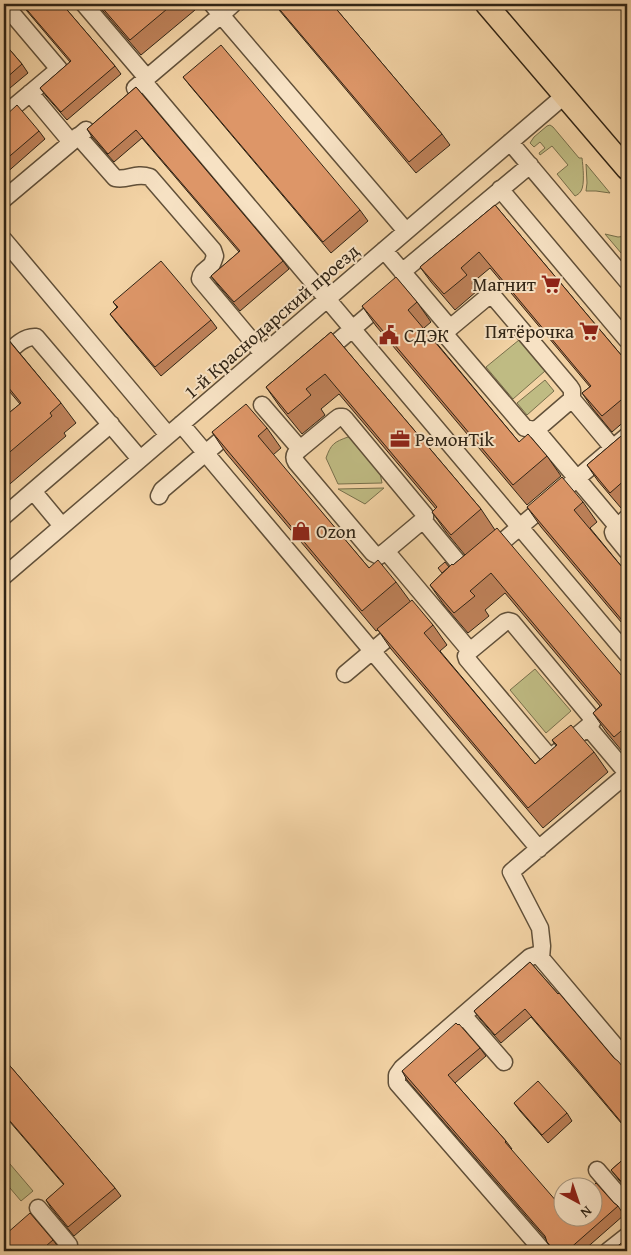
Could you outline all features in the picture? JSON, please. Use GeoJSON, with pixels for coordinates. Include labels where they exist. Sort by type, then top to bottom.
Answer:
{"type":"FeatureCollection","features":[{"type":"Feature","properties":{"kind":"main road"},"geometry":{"type":"LineString","coordinates":[[486,4],[564,96],[624,158]]}},
{"type":"Feature","properties":{"kind":"street"},"geometry":{"type":"LineString","coordinates":[[4,4],[58,69],[4,116]]}},
{"type":"Feature","properties":{"kind":"street"},"geometry":{"type":"LineString","coordinates":[[84,4],[327,298],[627,654]]}},
{"type":"Feature","properties":{"kind":"street"},"geometry":{"type":"LineString","coordinates":[[122,99],[145,80],[222,7],[406,231]]}},
{"type":"Feature","properties":{"kind":"street"},"geometry":{"type":"LineString","coordinates":[[30,93],[115,178],[122,180],[130,176],[142,174],[150,177],[213,250],[215,256],[212,264],[200,275],[200,279],[263,354]]}},
{"type":"Feature","properties":{"kind":"street","name":"1-й Краснодарский проезд"},"geometry":{"type":"LineString","coordinates":[[4,576],[564,96]]}},
{"type":"Feature","properties":{"kind":"street"},"geometry":{"type":"LineString","coordinates":[[4,200],[100,118]]}},
{"type":"Feature","properties":{"kind":"street"},"geometry":{"type":"LineString","coordinates":[[510,142],[627,280]]}},
{"type":"Feature","properties":{"kind":"street"},"geometry":{"type":"LineString","coordinates":[[308,367],[353,328],[500,189],[530,164]]}},
{"type":"Feature","properties":{"kind":"street"},"geometry":{"type":"LineString","coordinates":[[500,189],[627,340]]}},
{"type":"Feature","properties":{"kind":"street"},"geometry":{"type":"LineString","coordinates":[[4,240],[175,430],[205,453],[539,849]]}},
{"type":"Feature","properties":{"kind":"street"},"geometry":{"type":"LineString","coordinates":[[384,250],[450,328]]}},
{"type":"Feature","properties":{"kind":"street"},"geometry":{"type":"LineString","coordinates":[[613,448],[572,399],[570,387],[493,296],[486,298],[447,331],[448,338],[522,426],[536,430],[577,479],[622,522],[613,532],[627,551]]}},
{"type":"Feature","properties":{"kind":"street"},"geometry":{"type":"LineString","coordinates":[[4,356],[25,339],[36,337],[140,459]]}},
{"type":"Feature","properties":{"kind":"street"},"geometry":{"type":"LineString","coordinates":[[536,430],[572,399]]}},
{"type":"Feature","properties":{"kind":"street"},"geometry":{"type":"LineString","coordinates":[[159,496],[162,490],[266,402],[300,450]]}},
{"type":"Feature","properties":{"kind":"street"},"geometry":{"type":"LineString","coordinates":[[339,417],[343,418],[424,513],[425,518],[423,520],[386,552],[376,556],[296,462],[294,455],[335,420],[339,417]]}},
{"type":"Feature","properties":{"kind":"street"},"geometry":{"type":"LineString","coordinates":[[4,516],[111,424]]}},
{"type":"Feature","properties":{"kind":"street"},"geometry":{"type":"LineString","coordinates":[[345,674],[627,436]]}},
{"type":"Feature","properties":{"kind":"street"},"geometry":{"type":"LineString","coordinates":[[33,491],[62,526]]}},
{"type":"Feature","properties":{"kind":"street"},"geometry":{"type":"LineString","coordinates":[[423,520],[466,572]]}},
{"type":"Feature","properties":{"kind":"street"},"geometry":{"type":"LineString","coordinates":[[386,552],[470,651]]}},
{"type":"Feature","properties":{"kind":"street"},"geometry":{"type":"LineString","coordinates":[[505,622],[512,622],[591,717],[593,720],[591,724],[551,756],[467,659],[466,656],[470,651],[505,622]]}},
{"type":"Feature","properties":{"kind":"street"},"geometry":{"type":"LineString","coordinates":[[541,958],[540,928],[511,872],[627,774],[588,727]]}},
{"type":"Feature","properties":{"kind":"street"},"geometry":{"type":"LineString","coordinates":[[543,1251],[397,1082],[398,1075],[402,1068],[462,1015],[530,957],[536,956],[541,958],[627,1060]]}},
{"type":"Feature","properties":{"kind":"street"},"geometry":{"type":"LineString","coordinates":[[462,1015],[504,1062]]}},
{"type":"Feature","properties":{"kind":"street"},"geometry":{"type":"LineString","coordinates":[[596,1170],[627,1205]]}},
{"type":"Feature","properties":{"kind":"street"},"geometry":{"type":"LineString","coordinates":[[38,1208],[69,1245]]}},
{"type":"Feature","properties":{"kind":"street"},"geometry":{"type":"LineString","coordinates":[[608,1251],[627,1236]]}},
{"type":"Feature","properties":{"kind":"shaded area"},"geometry":{"type":"Polygon","coordinates":[[[550,125],[579,158],[582,158],[583,184],[579,194],[575,196],[557,174],[568,165],[552,146],[540,155],[539,153],[545,148],[540,142],[534,147],[530,143],[534,137],[550,125]]]}},
{"type":"Feature","properties":{"kind":"shaded area"},"geometry":{"type":"Polygon","coordinates":[[[586,164],[610,193],[586,191],[586,164]]]}},
{"type":"Feature","properties":{"kind":"shaded area"},"geometry":{"type":"Polygon","coordinates":[[[605,234],[618,237],[627,236],[627,260],[605,234]]]}},
{"type":"Feature","properties":{"kind":"shaded area"},"geometry":{"type":"Polygon","coordinates":[[[519,340],[545,371],[513,399],[486,367],[519,340]]]}},
{"type":"Feature","properties":{"kind":"shaded area"},"geometry":{"type":"Polygon","coordinates":[[[545,380],[554,391],[527,415],[517,403],[545,380]]]}},
{"type":"Feature","properties":{"kind":"shaded area"},"geometry":{"type":"Polygon","coordinates":[[[348,437],[357,438],[380,473],[382,483],[338,484],[326,458],[334,444],[348,437]]]}},
{"type":"Feature","properties":{"kind":"shaded area"},"geometry":{"type":"Polygon","coordinates":[[[384,488],[365,504],[338,489],[384,488]]]}},
{"type":"Feature","properties":{"kind":"shaded area"},"geometry":{"type":"Polygon","coordinates":[[[535,669],[571,711],[546,733],[510,690],[535,669]]]}},
{"type":"Feature","properties":{"kind":"shaded area"},"geometry":{"type":"Polygon","coordinates":[[[4,1157],[33,1191],[21,1201],[4,1181],[4,1157]]]}},
{"type":"Feature","properties":{"kind":"building"},"geometry":{"type":"Polygon","coordinates":[[[22,4],[62,4],[115,66],[61,112],[40,88],[71,61],[22,4]]]}},
{"type":"Feature","properties":{"kind":"building"},"geometry":{"type":"Polygon","coordinates":[[[99,4],[173,4],[130,40],[99,4]]]}},
{"type":"Feature","properties":{"kind":"building"},"geometry":{"type":"Polygon","coordinates":[[[275,4],[332,4],[442,134],[409,162],[275,4]]]}},
{"type":"Feature","properties":{"kind":"building"},"geometry":{"type":"Polygon","coordinates":[[[4,43],[22,64],[4,80],[4,43]]]}},
{"type":"Feature","properties":{"kind":"building"},"geometry":{"type":"Polygon","coordinates":[[[221,45],[360,210],[323,242],[183,77],[221,45]]]}},
{"type":"Feature","properties":{"kind":"building"},"geometry":{"type":"Polygon","coordinates":[[[136,87],[283,261],[234,302],[211,276],[240,251],[136,130],[108,154],[87,129],[136,87]]]}},
{"type":"Feature","properties":{"kind":"building"},"geometry":{"type":"Polygon","coordinates":[[[17,105],[39,131],[4,161],[4,117],[17,105]]]}},
{"type":"Feature","properties":{"kind":"building"},"geometry":{"type":"Polygon","coordinates":[[[495,205],[627,362],[627,395],[602,416],[582,393],[591,386],[479,252],[461,268],[467,275],[444,294],[420,267],[495,205]]]}},
{"type":"Feature","properties":{"kind":"building"},"geometry":{"type":"Polygon","coordinates":[[[161,261],[211,320],[155,367],[110,314],[118,307],[113,302],[161,261]]]}},
{"type":"Feature","properties":{"kind":"building"},"geometry":{"type":"Polygon","coordinates":[[[396,277],[417,302],[408,310],[519,442],[528,434],[547,456],[513,485],[362,306],[396,277]]]}},
{"type":"Feature","properties":{"kind":"building"},"geometry":{"type":"Polygon","coordinates":[[[331,332],[481,509],[451,535],[432,512],[437,507],[325,374],[306,389],[311,395],[288,414],[266,387],[331,332]]]}},
{"type":"Feature","properties":{"kind":"building"},"geometry":{"type":"Polygon","coordinates":[[[5,336],[61,403],[50,413],[52,416],[4,457],[4,417],[21,403],[4,382],[5,336]]]}},
{"type":"Feature","properties":{"kind":"building"},"geometry":{"type":"Polygon","coordinates":[[[246,404],[267,428],[258,436],[369,568],[378,560],[396,582],[362,611],[212,432],[246,404]]]}},
{"type":"Feature","properties":{"kind":"building"},"geometry":{"type":"Polygon","coordinates":[[[627,431],[627,478],[610,493],[587,465],[627,431]]]}},
{"type":"Feature","properties":{"kind":"building"},"geometry":{"type":"Polygon","coordinates":[[[562,477],[583,502],[574,510],[627,573],[627,626],[527,507],[562,477]]]}},
{"type":"Feature","properties":{"kind":"building"},"geometry":{"type":"Polygon","coordinates":[[[497,528],[627,682],[627,726],[614,737],[593,713],[602,705],[491,573],[470,591],[475,596],[454,613],[430,585],[452,564],[497,528]]]}},
{"type":"Feature","properties":{"kind":"building"},"geometry":{"type":"Polygon","coordinates":[[[445,562],[449,567],[442,573],[438,568],[445,562]]]}},
{"type":"Feature","properties":{"kind":"building"},"geometry":{"type":"Polygon","coordinates":[[[412,600],[433,625],[424,633],[535,764],[557,745],[552,740],[571,725],[594,752],[528,808],[377,629],[412,600]]]}},
{"type":"Feature","properties":{"kind":"building"},"geometry":{"type":"Polygon","coordinates":[[[530,962],[627,1072],[627,1129],[525,1009],[495,1035],[474,1011],[530,962]]]}},
{"type":"Feature","properties":{"kind":"building"},"geometry":{"type":"Polygon","coordinates":[[[456,1023],[459,1024],[480,1048],[448,1075],[554,1198],[554,1228],[593,1228],[567,1251],[555,1251],[547,1242],[545,1236],[402,1071],[456,1023]]]}},
{"type":"Feature","properties":{"kind":"building"},"geometry":{"type":"Polygon","coordinates":[[[4,1059],[115,1188],[68,1227],[46,1200],[64,1184],[4,1114],[4,1059]]]}},
{"type":"Feature","properties":{"kind":"building"},"geometry":{"type":"Polygon","coordinates":[[[538,1081],[567,1113],[542,1135],[514,1103],[538,1081]]]}},
{"type":"Feature","properties":{"kind":"building"},"geometry":{"type":"Polygon","coordinates":[[[627,1156],[627,1188],[611,1170],[627,1156]]]}},
{"type":"Feature","properties":{"kind":"building"},"geometry":{"type":"Polygon","coordinates":[[[604,1192],[614,1203],[618,1206],[604,1218],[604,1192]]]}},
{"type":"Feature","properties":{"kind":"building"},"geometry":{"type":"Polygon","coordinates":[[[30,1213],[53,1240],[40,1251],[4,1251],[4,1231],[6,1234],[30,1213]]]}},
{"type":"Feature","properties":{"kind":"building"},"geometry":{"type":"Polygon","coordinates":[[[627,1238],[627,1251],[612,1251],[627,1238]]]}},
{"type":"Feature","properties":{"kind":"place","name":"Магнит"},"geometry":{"type":"Point","coordinates":[551,284]}},
{"type":"Feature","properties":{"kind":"place","name":"Пятёрочка"},"geometry":{"type":"Point","coordinates":[589,331]}},
{"type":"Feature","properties":{"kind":"place","name":"СДЭК"},"geometry":{"type":"Point","coordinates":[389,335]}},
{"type":"Feature","properties":{"kind":"place","name":"РемонTik"},"geometry":{"type":"Point","coordinates":[400,439]}},
{"type":"Feature","properties":{"kind":"place","name":"Ozon"},"geometry":{"type":"Point","coordinates":[301,531]}}]}
